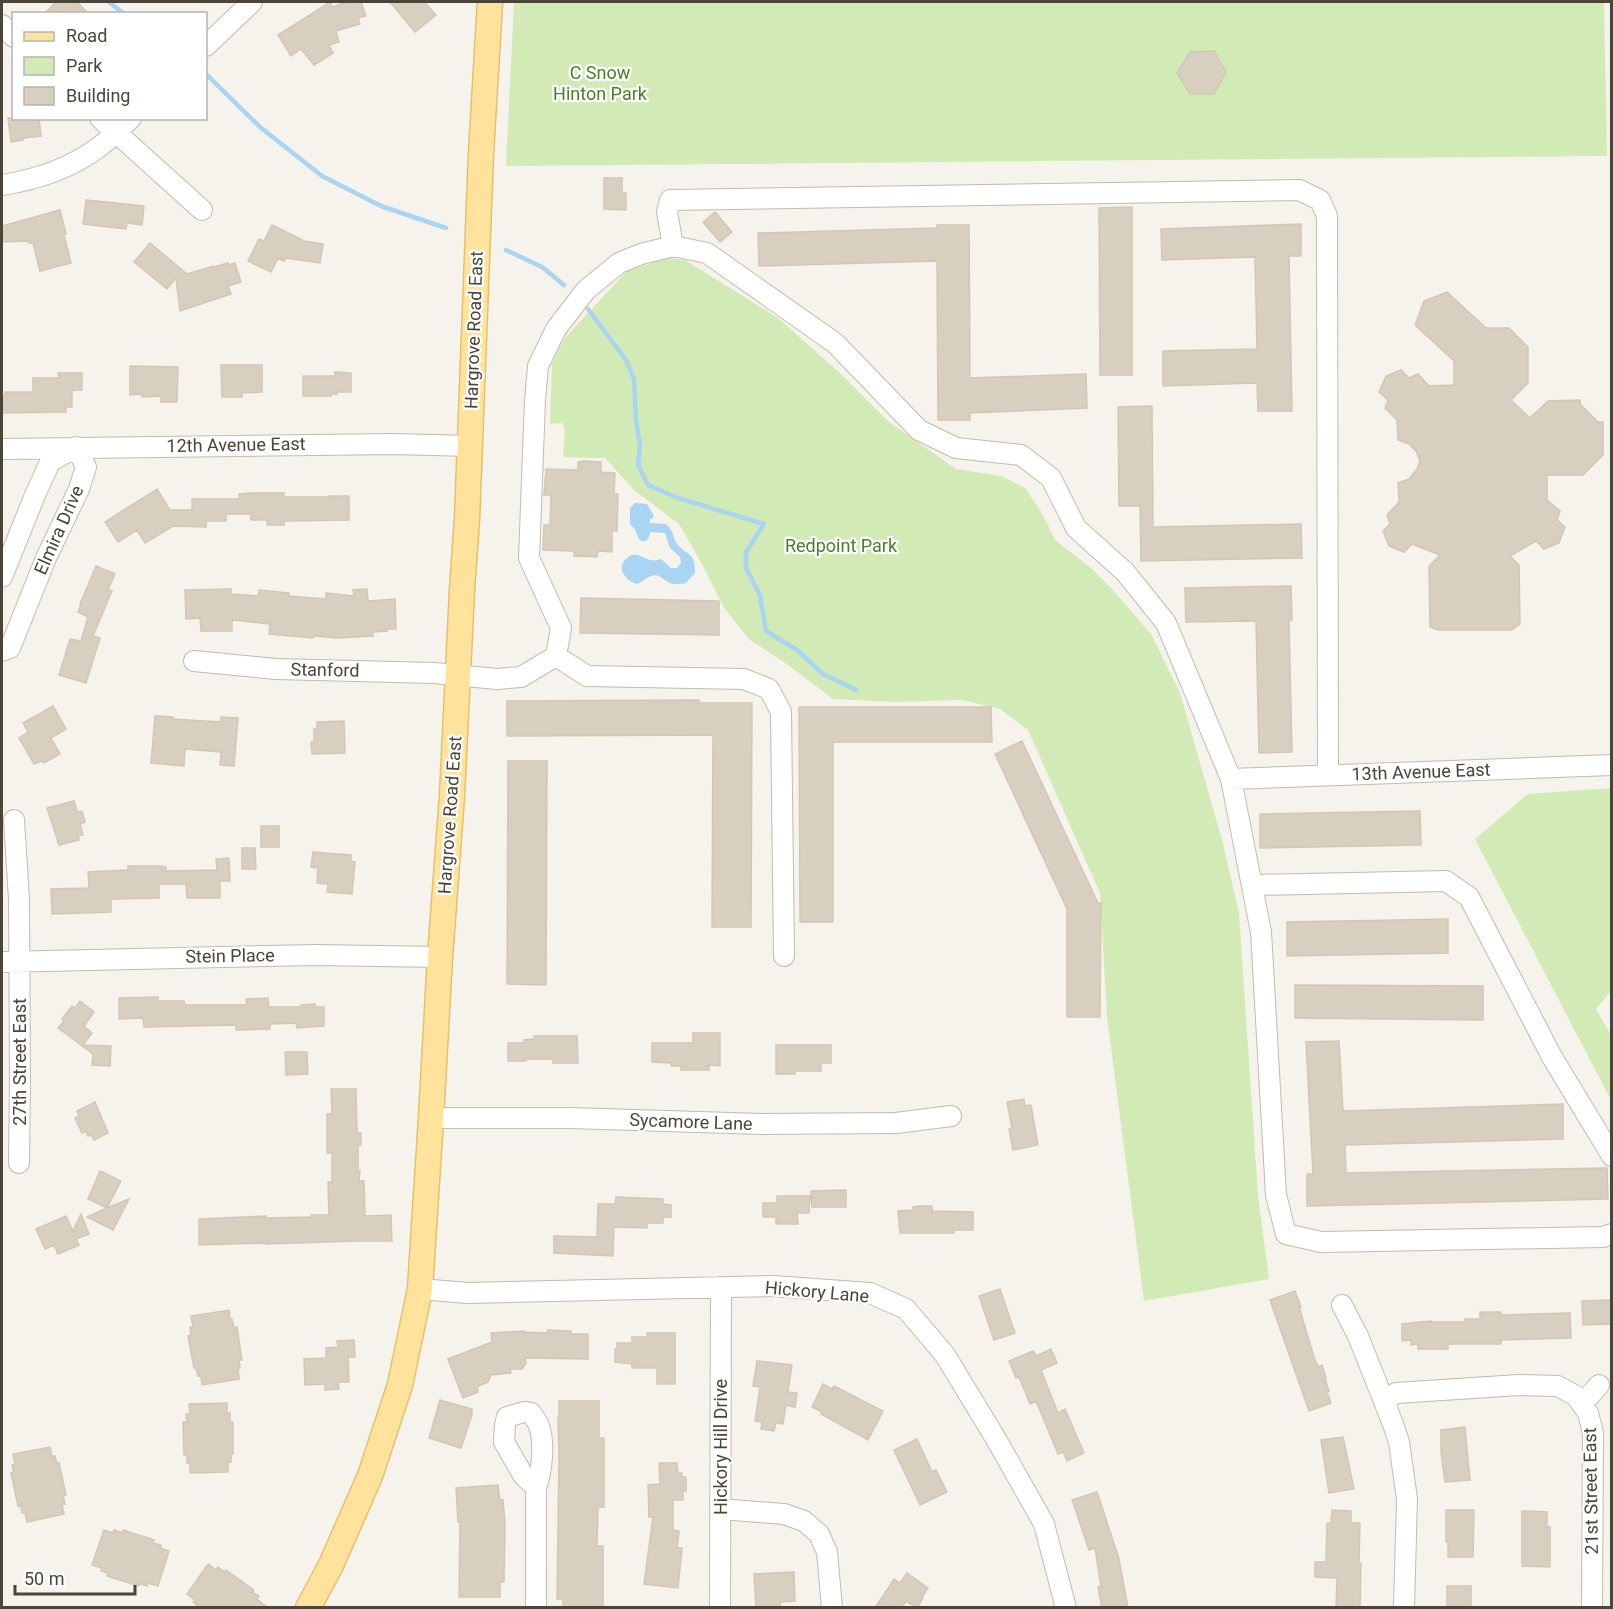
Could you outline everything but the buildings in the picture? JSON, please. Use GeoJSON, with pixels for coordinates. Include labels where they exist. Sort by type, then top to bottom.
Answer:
{"type":"FeatureCollection","features":[{"type":"Feature","properties":{"kind":"main road","name":"Hargrove Road East"},"geometry":{"type":"LineString","coordinates":[[308,1608],[331,1564],[370,1476],[400,1385],[420,1289],[467,519],[490,2]]}},
{"type":"Feature","properties":{"kind":"street"},"geometry":{"type":"LineString","coordinates":[[207,45],[252,2]]}},
{"type":"Feature","properties":{"kind":"street"},"geometry":{"type":"LineString","coordinates":[[102,120],[202,210]]}},
{"type":"Feature","properties":{"kind":"street"},"geometry":{"type":"LineString","coordinates":[[2,184],[41,176],[59,169],[94,151],[129,120]]}},
{"type":"Feature","properties":{"kind":"street"},"geometry":{"type":"LineString","coordinates":[[674,246],[667,212],[670,200],[1299,190],[1320,200],[1327,216],[1328,775]]}},
{"type":"Feature","properties":{"kind":"street"},"geometry":{"type":"LineString","coordinates":[[784,957],[781,712],[769,689],[744,679],[587,676],[556,656],[561,628],[529,558],[538,366],[556,329],[586,291],[619,263],[641,254],[674,246],[707,253],[835,343],[919,430],[956,448],[1022,454],[1051,478],[1076,528],[1125,572],[1166,623],[1231,779],[1252,885],[1261,932],[1276,1195],[1286,1234],[1321,1242],[1603,1237],[1611,1234]]}},
{"type":"Feature","properties":{"kind":"street","name":"12th Avenue East"},"geometry":{"type":"LineString","coordinates":[[2,448],[393,444],[470,446]]}},
{"type":"Feature","properties":{"kind":"street","name":"Elmira Drive"},"geometry":{"type":"LineString","coordinates":[[2,577],[50,462],[76,447],[86,467],[79,489],[46,558],[10,648],[2,651]]}},
{"type":"Feature","properties":{"kind":"street","name":"Stanford"},"geometry":{"type":"LineString","coordinates":[[194,661],[276,669],[457,675],[497,679],[521,677],[556,656]]}},
{"type":"Feature","properties":{"kind":"street","name":"13th Avenue East"},"geometry":{"type":"LineString","coordinates":[[1231,779],[1611,765]]}},
{"type":"Feature","properties":{"kind":"street","name":"27th Street East"},"geometry":{"type":"LineString","coordinates":[[14,820],[19,899],[11,961],[19,1163]]}},
{"type":"Feature","properties":{"kind":"street"},"geometry":{"type":"LineString","coordinates":[[1252,885],[1446,880],[1469,897],[1552,1057],[1611,1156]]}},
{"type":"Feature","properties":{"kind":"street","name":"Stein Place"},"geometry":{"type":"LineString","coordinates":[[11,961],[315,955],[440,957]]}},
{"type":"Feature","properties":{"kind":"street","name":"Sycamore Lane"},"geometry":{"type":"LineString","coordinates":[[432,1118],[569,1118],[774,1124],[896,1123],[951,1116]]}},
{"type":"Feature","properties":{"kind":"street","name":"Hickory Lane"},"geometry":{"type":"LineString","coordinates":[[420,1289],[468,1293],[773,1286],[870,1293],[906,1309],[945,1355],[1044,1524],[1066,1608]]}},
{"type":"Feature","properties":{"kind":"street","name":"Hickory Hill Drive"},"geometry":{"type":"LineString","coordinates":[[720,1608],[721,1287]]}},
{"type":"Feature","properties":{"kind":"street"},"geometry":{"type":"LineString","coordinates":[[1342,1305],[1358,1336],[1399,1442],[1407,1499],[1404,1608]]}},
{"type":"Feature","properties":{"kind":"street","name":"21st Street East"},"geometry":{"type":"LineString","coordinates":[[1384,1401],[1395,1393],[1519,1385],[1558,1386],[1576,1396],[1588,1413],[1593,1433],[1592,1608]]}},
{"type":"Feature","properties":{"kind":"street"},"geometry":{"type":"LineString","coordinates":[[1582,1404],[1599,1385]]}},
{"type":"Feature","properties":{"kind":"street"},"geometry":{"type":"LineString","coordinates":[[536,1488],[536,1608]]}},
{"type":"Feature","properties":{"kind":"street"},"geometry":{"type":"LineString","coordinates":[[721,1509],[784,1514],[804,1521],[819,1534],[827,1552],[832,1608]]}},
{"type":"Feature","properties":{"kind":"green space","name":"C Snow Hinton Park"},"geometry":{"type":"Polygon","coordinates":[[[514,2],[1604,2],[1607,156],[506,166],[514,2]]]}},
{"type":"Feature","properties":{"kind":"green space","name":"Redpoint Park"},"geometry":{"type":"Polygon","coordinates":[[[667,258],[685,260],[778,318],[842,375],[889,422],[956,469],[1001,476],[1025,488],[1042,513],[1055,540],[1092,569],[1151,634],[1180,693],[1222,840],[1239,913],[1258,1195],[1269,1279],[1144,1301],[1107,1017],[1100,893],[1028,730],[1000,709],[962,700],[894,702],[833,699],[750,640],[724,608],[679,524],[634,490],[605,458],[563,457],[565,430],[562,423],[550,424],[552,363],[564,339],[627,271],[667,258]]]}},
{"type":"Feature","properties":{"kind":"green space"},"geometry":{"type":"Polygon","coordinates":[[[1611,788],[1611,991],[1596,1009],[1611,1035],[1611,1100],[1475,839],[1528,794],[1611,788]]]}},
{"type":"Feature","properties":{"kind":"water"},"geometry":{"type":"Polygon","coordinates":[[[635,503],[647,504],[654,516],[650,519],[650,523],[666,524],[678,545],[693,558],[695,573],[686,583],[672,584],[654,575],[637,584],[623,574],[624,562],[633,555],[651,560],[661,559],[671,568],[677,568],[681,563],[680,557],[670,548],[665,533],[650,532],[647,540],[639,539],[630,525],[630,508],[635,503]]]}},
{"type":"Feature","properties":{"kind":"waterway"},"geometry":{"type":"LineString","coordinates":[[109,2],[122,12]]}},
{"type":"Feature","properties":{"kind":"waterway"},"geometry":{"type":"LineString","coordinates":[[207,75],[260,127],[322,176],[381,206],[446,228]]}},
{"type":"Feature","properties":{"kind":"waterway"},"geometry":{"type":"LineString","coordinates":[[506,250],[542,267],[564,285]]}},
{"type":"Feature","properties":{"kind":"waterway"},"geometry":{"type":"LineString","coordinates":[[588,309],[626,360],[634,379],[640,446],[638,465],[648,485],[678,498],[764,524],[746,552],[746,568],[760,595],[766,631],[797,650],[823,674],[856,690]]}}]}
